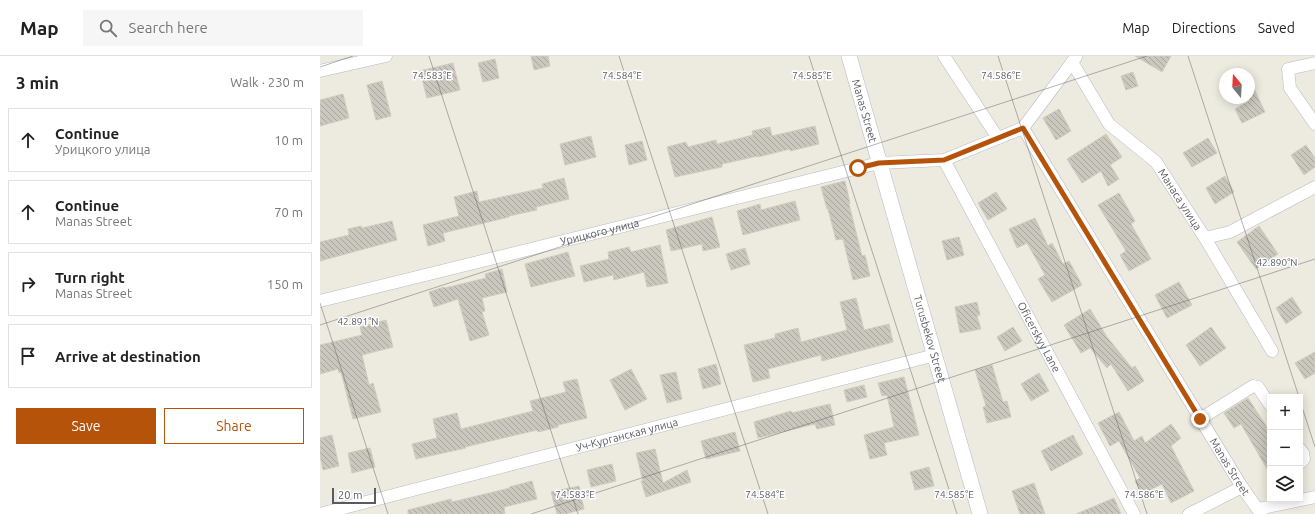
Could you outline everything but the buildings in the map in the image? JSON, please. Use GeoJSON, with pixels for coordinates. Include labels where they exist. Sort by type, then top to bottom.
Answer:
{"type":"FeatureCollection","features":[{"type":"Feature","properties":{"kind":"street"},"geometry":{"type":"LineString","coordinates":[[320,72],[386,56]]}},
{"type":"Feature","properties":{"kind":"street","name":"Manas Street"},"geometry":{"type":"LineString","coordinates":[[850,56],[879,163]]}},
{"type":"Feature","properties":{"kind":"street"},"geometry":{"type":"LineString","coordinates":[[944,56],[998,138]]}},
{"type":"Feature","properties":{"kind":"street","name":"Манаса улица"},"geometry":{"type":"LineString","coordinates":[[1023,128],[1074,59],[1109,124],[1156,162],[1205,238],[1272,351]]}},
{"type":"Feature","properties":{"kind":"street"},"geometry":{"type":"LineString","coordinates":[[1315,63],[1288,69],[1290,88],[1315,124]]}},
{"type":"Feature","properties":{"kind":"street"},"geometry":{"type":"LineString","coordinates":[[879,163],[944,160],[1023,128]]}},
{"type":"Feature","properties":{"kind":"street","name":"Manas Street"},"geometry":{"type":"LineString","coordinates":[[1023,128],[1200,419],[1242,487],[1260,512]]}},
{"type":"Feature","properties":{"kind":"street","name":"Oficerskyy Lane"},"geometry":{"type":"LineString","coordinates":[[944,160],[1134,514]]}},
{"type":"Feature","properties":{"kind":"street","name":"Урицкого улица"},"geometry":{"type":"LineString","coordinates":[[320,301],[879,163]]}},
{"type":"Feature","properties":{"kind":"street","name":"Turusbekov Street"},"geometry":{"type":"LineString","coordinates":[[879,163],[980,514]]}},
{"type":"Feature","properties":{"kind":"street"},"geometry":{"type":"LineString","coordinates":[[1205,238],[1230,232],[1315,187]]}},
{"type":"Feature","properties":{"kind":"street","name":"Уч-Курганская улица"},"geometry":{"type":"LineString","coordinates":[[320,513],[935,355]]}},
{"type":"Feature","properties":{"kind":"street"},"geometry":{"type":"LineString","coordinates":[[1200,419],[1253,386],[1258,387],[1267,400]]}},
{"type":"Feature","properties":{"kind":"street"},"geometry":{"type":"LineString","coordinates":[[1189,514],[1242,487]]}},
{"type":"Feature","properties":{"kind":"street"},"geometry":{"type":"LineString","coordinates":[[1260,512],[1315,497]]}},
{"type":"Feature","properties":{"kind":"route"},"geometry":{"type":"LineString","coordinates":[[858,168],[879,163],[944,160],[1023,128],[1200,419]]}}]}
